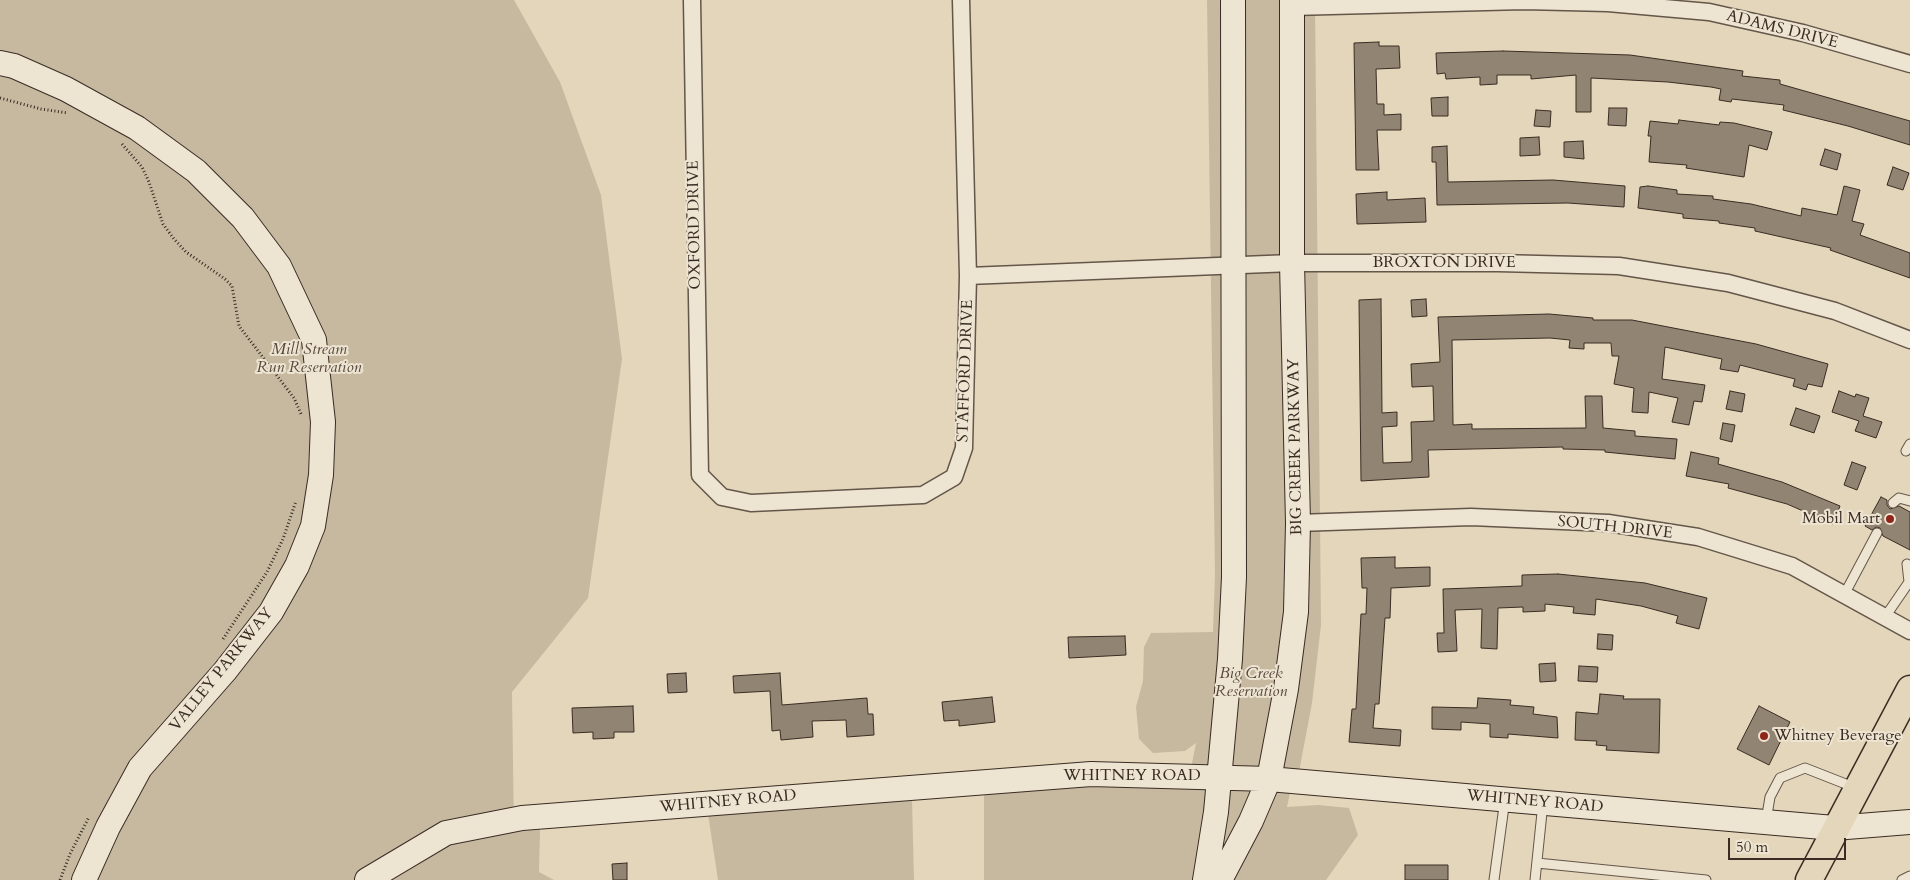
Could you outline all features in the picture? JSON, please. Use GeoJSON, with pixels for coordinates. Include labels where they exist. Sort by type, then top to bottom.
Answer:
{"type":"FeatureCollection","features":[{"type":"Feature","properties":{"kind":"main road"},"geometry":{"type":"LineString","coordinates":[[1809,880],[1834,828],[1910,689]]}},
{"type":"Feature","properties":{"kind":"street","name":"OXFORD DRIVE"},"geometry":{"type":"LineString","coordinates":[[692,0],[699,451]]}},
{"type":"Feature","properties":{"kind":"street","name":"STAFFORD DRIVE"},"geometry":{"type":"LineString","coordinates":[[699,451],[700,475],[722,497],[751,503],[923,495],[954,477],[964,448],[968,276],[961,0]]}},
{"type":"Feature","properties":{"kind":"street"},"geometry":{"type":"LineString","coordinates":[[1205,880],[1219,776],[1234,577],[1232,0]]}},
{"type":"Feature","properties":{"kind":"street","name":"ADAMS DRIVE"},"geometry":{"type":"LineString","coordinates":[[1292,4],[1524,1],[1608,3],[1700,11],[1803,33],[1910,64]]}},
{"type":"Feature","properties":{"kind":"street","name":"BIG CREEK PARKWAY"},"geometry":{"type":"LineString","coordinates":[[1220,880],[1251,822],[1269,779],[1286,689],[1296,612],[1298,523],[1292,263],[1292,4]]}},
{"type":"Feature","properties":{"kind":"street","name":"VALLEY PARKWAY"},"geometry":{"type":"LineString","coordinates":[[0,62],[14,66],[66,89],[136,128],[196,171],[244,218],[279,266],[314,340],[323,422],[321,475],[312,526],[297,566],[271,612],[140,768],[108,827],[84,880]]}},
{"type":"Feature","properties":{"kind":"street","name":"BROXTON DRIVE"},"geometry":{"type":"LineString","coordinates":[[968,276],[1292,263],[1498,263],[1618,266],[1728,283],[1835,311],[1910,340]]}},
{"type":"Feature","properties":{"kind":"street","name":"SOUTH DRIVE"},"geometry":{"type":"LineString","coordinates":[[1298,523],[1471,517],[1608,523],[1707,540],[1792,566],[1910,631]]}},
{"type":"Feature","properties":{"kind":"street","name":"WHITNEY ROAD"},"geometry":{"type":"LineString","coordinates":[[367,880],[446,832],[522,818],[1091,774],[1219,776],[1269,779],[1834,828],[1910,822]]}},
{"type":"Feature","properties":{"kind":"lane"},"geometry":{"type":"LineString","coordinates":[[1892,503],[1899,498],[1910,501]]}},
{"type":"Feature","properties":{"kind":"lane"},"geometry":{"type":"LineString","coordinates":[[1844,595],[1877,532]]}},
{"type":"Feature","properties":{"kind":"lane"},"geometry":{"type":"LineString","coordinates":[[1885,618],[1910,581],[1907,564]]}},
{"type":"Feature","properties":{"kind":"lane"},"geometry":{"type":"LineString","coordinates":[[1766,822],[1770,797],[1780,778],[1805,768],[1856,789]]}},
{"type":"Feature","properties":{"kind":"lane"},"geometry":{"type":"LineString","coordinates":[[1494,880],[1505,799]]}},
{"type":"Feature","properties":{"kind":"lane"},"geometry":{"type":"LineString","coordinates":[[1536,880],[1543,802]]}},
{"type":"Feature","properties":{"kind":"lane"},"geometry":{"type":"LineString","coordinates":[[1537,863],[1706,880]]}},
{"type":"Feature","properties":{"kind":"lane"},"geometry":{"type":"LineString","coordinates":[[1647,880],[1658,875]]}},
{"type":"Feature","properties":{"kind":"lane"},"geometry":{"type":"LineString","coordinates":[[1902,880],[1910,876]]}},
{"type":"Feature","properties":{"kind":"path"},"geometry":{"type":"LineString","coordinates":[[0,98],[41,110],[70,114]]}},
{"type":"Feature","properties":{"kind":"path"},"geometry":{"type":"LineString","coordinates":[[115,137],[128,149],[142,167],[163,224],[174,239],[186,252],[226,279],[232,286],[239,326],[294,398],[303,423]]}},
{"type":"Feature","properties":{"kind":"path"},"geometry":{"type":"LineString","coordinates":[[220,643],[267,572],[283,540],[298,492]]}},
{"type":"Feature","properties":{"kind":"path"},"geometry":{"type":"LineString","coordinates":[[60,880],[70,854],[92,813]]}},
{"type":"Feature","properties":{"kind":"green space","name":"Mill Stream Run Reservation"},"geometry":{"type":"Polygon","coordinates":[[[0,0],[514,0],[560,82],[601,195],[622,359],[588,598],[512,692],[514,832],[540,829],[539,872],[554,880],[0,880],[0,0]]]}},
{"type":"Feature","properties":{"kind":"green space","name":"Big Creek Reservation"},"geometry":{"type":"Polygon","coordinates":[[[1207,0],[1315,0],[1321,625],[1312,703],[1296,788],[1291,788],[1287,807],[1318,805],[1349,808],[1358,835],[1326,880],[984,880],[984,793],[998,781],[1189,779],[1196,743],[1185,751],[1153,753],[1139,739],[1136,707],[1143,681],[1144,647],[1151,633],[1213,632],[1215,575],[1207,0]]]}},
{"type":"Feature","properties":{"kind":"green space"},"geometry":{"type":"Polygon","coordinates":[[[912,800],[914,880],[718,880],[708,814],[912,800]]]}},
{"type":"Feature","properties":{"kind":"building"},"geometry":{"type":"Polygon","coordinates":[[[1379,42],[1379,46],[1399,46],[1400,68],[1376,69],[1377,104],[1384,104],[1384,115],[1401,114],[1401,130],[1377,130],[1379,170],[1356,170],[1354,43],[1379,42]]]}},
{"type":"Feature","properties":{"kind":"building"},"geometry":{"type":"Polygon","coordinates":[[[1503,51],[1630,55],[1743,71],[1742,76],[1780,80],[1780,84],[1910,121],[1910,145],[1848,126],[1783,110],[1784,105],[1732,99],[1731,102],[1719,100],[1721,89],[1711,87],[1668,82],[1591,78],[1591,112],[1576,112],[1576,75],[1531,79],[1531,75],[1497,75],[1497,84],[1480,85],[1480,77],[1446,79],[1445,73],[1437,74],[1436,53],[1503,51]]]}},
{"type":"Feature","properties":{"kind":"building"},"geometry":{"type":"Polygon","coordinates":[[[1448,97],[1448,116],[1432,116],[1431,98],[1448,97]]]}},
{"type":"Feature","properties":{"kind":"building"},"geometry":{"type":"Polygon","coordinates":[[[1609,108],[1627,108],[1626,126],[1608,125],[1609,108]]]}},
{"type":"Feature","properties":{"kind":"building"},"geometry":{"type":"Polygon","coordinates":[[[1536,110],[1551,111],[1550,127],[1534,126],[1536,110]]]}},
{"type":"Feature","properties":{"kind":"building"},"geometry":{"type":"Polygon","coordinates":[[[1679,120],[1719,125],[1720,122],[1734,123],[1772,132],[1767,150],[1749,145],[1744,177],[1686,168],[1687,165],[1649,162],[1651,136],[1648,136],[1650,121],[1678,124],[1679,120]]]}},
{"type":"Feature","properties":{"kind":"building"},"geometry":{"type":"Polygon","coordinates":[[[1539,137],[1540,155],[1520,156],[1520,138],[1539,137]]]}},
{"type":"Feature","properties":{"kind":"building"},"geometry":{"type":"Polygon","coordinates":[[[1583,141],[1584,159],[1564,157],[1564,142],[1583,141]]]}},
{"type":"Feature","properties":{"kind":"building"},"geometry":{"type":"Polygon","coordinates":[[[1447,146],[1448,182],[1553,180],[1625,186],[1624,207],[1568,203],[1437,205],[1436,162],[1432,162],[1432,147],[1447,146]]]}},
{"type":"Feature","properties":{"kind":"building"},"geometry":{"type":"Polygon","coordinates":[[[1825,149],[1841,154],[1837,170],[1820,165],[1825,149]]]}},
{"type":"Feature","properties":{"kind":"building"},"geometry":{"type":"Polygon","coordinates":[[[1893,167],[1909,173],[1903,190],[1887,185],[1893,167]]]}},
{"type":"Feature","properties":{"kind":"building"},"geometry":{"type":"Polygon","coordinates":[[[1648,186],[1677,190],[1677,194],[1713,196],[1713,199],[1751,204],[1801,216],[1802,208],[1837,215],[1844,186],[1860,190],[1852,221],[1864,224],[1860,235],[1910,253],[1910,278],[1830,250],[1831,248],[1755,231],[1755,228],[1719,223],[1719,221],[1683,218],[1683,214],[1638,208],[1640,187],[1648,186]]]}},
{"type":"Feature","properties":{"kind":"building"},"geometry":{"type":"Polygon","coordinates":[[[1387,192],[1387,200],[1425,198],[1426,222],[1357,224],[1356,194],[1387,192]]]}},
{"type":"Feature","properties":{"kind":"building"},"geometry":{"type":"Polygon","coordinates":[[[1381,299],[1382,413],[1397,412],[1397,426],[1382,427],[1383,463],[1411,462],[1411,422],[1434,421],[1433,386],[1412,387],[1411,364],[1440,362],[1438,317],[1549,314],[1593,318],[1593,320],[1632,320],[1756,344],[1828,364],[1822,387],[1808,384],[1806,390],[1793,386],[1795,379],[1740,365],[1738,372],[1720,369],[1722,359],[1665,347],[1662,379],[1705,385],[1702,402],[1694,401],[1689,425],[1672,422],[1678,398],[1649,392],[1648,413],[1632,412],[1634,388],[1614,384],[1619,356],[1612,356],[1611,343],[1584,343],[1584,349],[1569,348],[1570,340],[1550,338],[1452,340],[1453,425],[1472,424],[1472,429],[1586,428],[1585,396],[1602,396],[1603,428],[1635,431],[1635,436],[1677,439],[1675,459],[1605,452],[1605,450],[1563,449],[1563,447],[1428,450],[1429,477],[1361,481],[1359,300],[1381,299]]]}},
{"type":"Feature","properties":{"kind":"building"},"geometry":{"type":"Polygon","coordinates":[[[1426,299],[1427,316],[1412,317],[1411,300],[1426,299]]]}},
{"type":"Feature","properties":{"kind":"building"},"geometry":{"type":"Polygon","coordinates":[[[1730,391],[1745,394],[1742,412],[1726,409],[1730,391]]]}},
{"type":"Feature","properties":{"kind":"building"},"geometry":{"type":"Polygon","coordinates":[[[1839,391],[1855,397],[1856,394],[1869,398],[1863,416],[1882,422],[1876,438],[1855,431],[1859,421],[1832,412],[1839,391]]]}},
{"type":"Feature","properties":{"kind":"building"},"geometry":{"type":"Polygon","coordinates":[[[1796,408],[1820,416],[1814,433],[1790,425],[1796,408]]]}},
{"type":"Feature","properties":{"kind":"building"},"geometry":{"type":"Polygon","coordinates":[[[1723,423],[1735,425],[1732,442],[1720,439],[1723,423]]]}},
{"type":"Feature","properties":{"kind":"building"},"geometry":{"type":"Polygon","coordinates":[[[1691,452],[1719,458],[1718,464],[1782,482],[1840,506],[1833,524],[1787,504],[1728,488],[1729,484],[1686,476],[1691,452]]]}},
{"type":"Feature","properties":{"kind":"building"},"geometry":{"type":"Polygon","coordinates":[[[1852,462],[1866,467],[1857,490],[1844,485],[1852,462]]]}},
{"type":"Feature","properties":{"kind":"building","name":"Mobil Mart"},"geometry":{"type":"Polygon","coordinates":[[[1881,497],[1887,500],[1887,505],[1890,509],[1899,506],[1910,512],[1910,550],[1883,536],[1880,528],[1876,527],[1872,530],[1865,526],[1881,497]]]}},
{"type":"Feature","properties":{"kind":"building"},"geometry":{"type":"Polygon","coordinates":[[[1395,557],[1395,568],[1430,567],[1430,586],[1391,588],[1390,618],[1385,618],[1379,704],[1375,704],[1373,728],[1401,730],[1400,746],[1349,742],[1352,709],[1356,709],[1361,614],[1366,614],[1367,588],[1362,588],[1361,558],[1395,557]]]}},
{"type":"Feature","properties":{"kind":"building"},"geometry":{"type":"Polygon","coordinates":[[[1558,574],[1645,583],[1707,598],[1699,629],[1676,623],[1678,616],[1641,606],[1596,599],[1595,615],[1573,613],[1574,607],[1545,604],[1545,611],[1523,612],[1523,607],[1498,608],[1497,649],[1481,648],[1482,609],[1455,610],[1457,651],[1438,652],[1437,633],[1444,633],[1443,589],[1522,586],[1522,575],[1558,574]]]}},
{"type":"Feature","properties":{"kind":"building"},"geometry":{"type":"Polygon","coordinates":[[[1598,634],[1613,635],[1612,650],[1597,649],[1598,634]]]}},
{"type":"Feature","properties":{"kind":"building"},"geometry":{"type":"Polygon","coordinates":[[[1125,636],[1126,655],[1069,658],[1068,637],[1125,636]]]}},
{"type":"Feature","properties":{"kind":"building"},"geometry":{"type":"Polygon","coordinates":[[[1555,663],[1556,681],[1540,682],[1539,664],[1555,663]]]}},
{"type":"Feature","properties":{"kind":"building"},"geometry":{"type":"Polygon","coordinates":[[[1579,666],[1598,667],[1597,682],[1578,681],[1579,666]]]}},
{"type":"Feature","properties":{"kind":"building"},"geometry":{"type":"Polygon","coordinates":[[[686,673],[687,692],[668,693],[667,674],[686,673]]]}},
{"type":"Feature","properties":{"kind":"building"},"geometry":{"type":"Polygon","coordinates":[[[780,673],[782,705],[867,698],[868,714],[873,714],[874,735],[847,737],[846,720],[812,721],[813,737],[781,740],[780,730],[772,731],[770,691],[734,693],[733,676],[780,673]]]}},
{"type":"Feature","properties":{"kind":"building"},"geometry":{"type":"Polygon","coordinates":[[[1600,694],[1624,696],[1623,699],[1660,699],[1659,753],[1606,750],[1607,746],[1596,745],[1597,741],[1575,740],[1576,712],[1598,714],[1600,694]]]}},
{"type":"Feature","properties":{"kind":"building"},"geometry":{"type":"Polygon","coordinates":[[[992,697],[995,722],[959,726],[959,720],[944,721],[942,702],[992,697]]]}},
{"type":"Feature","properties":{"kind":"building"},"geometry":{"type":"Polygon","coordinates":[[[1478,698],[1511,700],[1510,705],[1534,707],[1533,714],[1557,717],[1558,738],[1508,734],[1508,738],[1490,737],[1490,724],[1461,722],[1461,730],[1432,729],[1432,707],[1477,708],[1478,698]]]}},
{"type":"Feature","properties":{"kind":"building"},"geometry":{"type":"Polygon","coordinates":[[[633,706],[634,732],[614,732],[614,738],[593,739],[593,732],[573,733],[572,708],[633,706]]]}},
{"type":"Feature","properties":{"kind":"building","name":"Whitney Beverage"},"geometry":{"type":"Polygon","coordinates":[[[1759,706],[1790,722],[1769,765],[1737,749],[1759,706]]]}},
{"type":"Feature","properties":{"kind":"building"},"geometry":{"type":"Polygon","coordinates":[[[627,863],[627,880],[613,880],[612,864],[627,863]]]}},
{"type":"Feature","properties":{"kind":"building"},"geometry":{"type":"Polygon","coordinates":[[[1405,865],[1448,865],[1448,880],[1405,880],[1405,865]]]}},
{"type":"Feature","properties":{"kind":"place","name":"Mobil Mart"},"geometry":{"type":"Point","coordinates":[1890,519]}},
{"type":"Feature","properties":{"kind":"place","name":"Whitney Beverage"},"geometry":{"type":"Point","coordinates":[1764,736]}}]}
